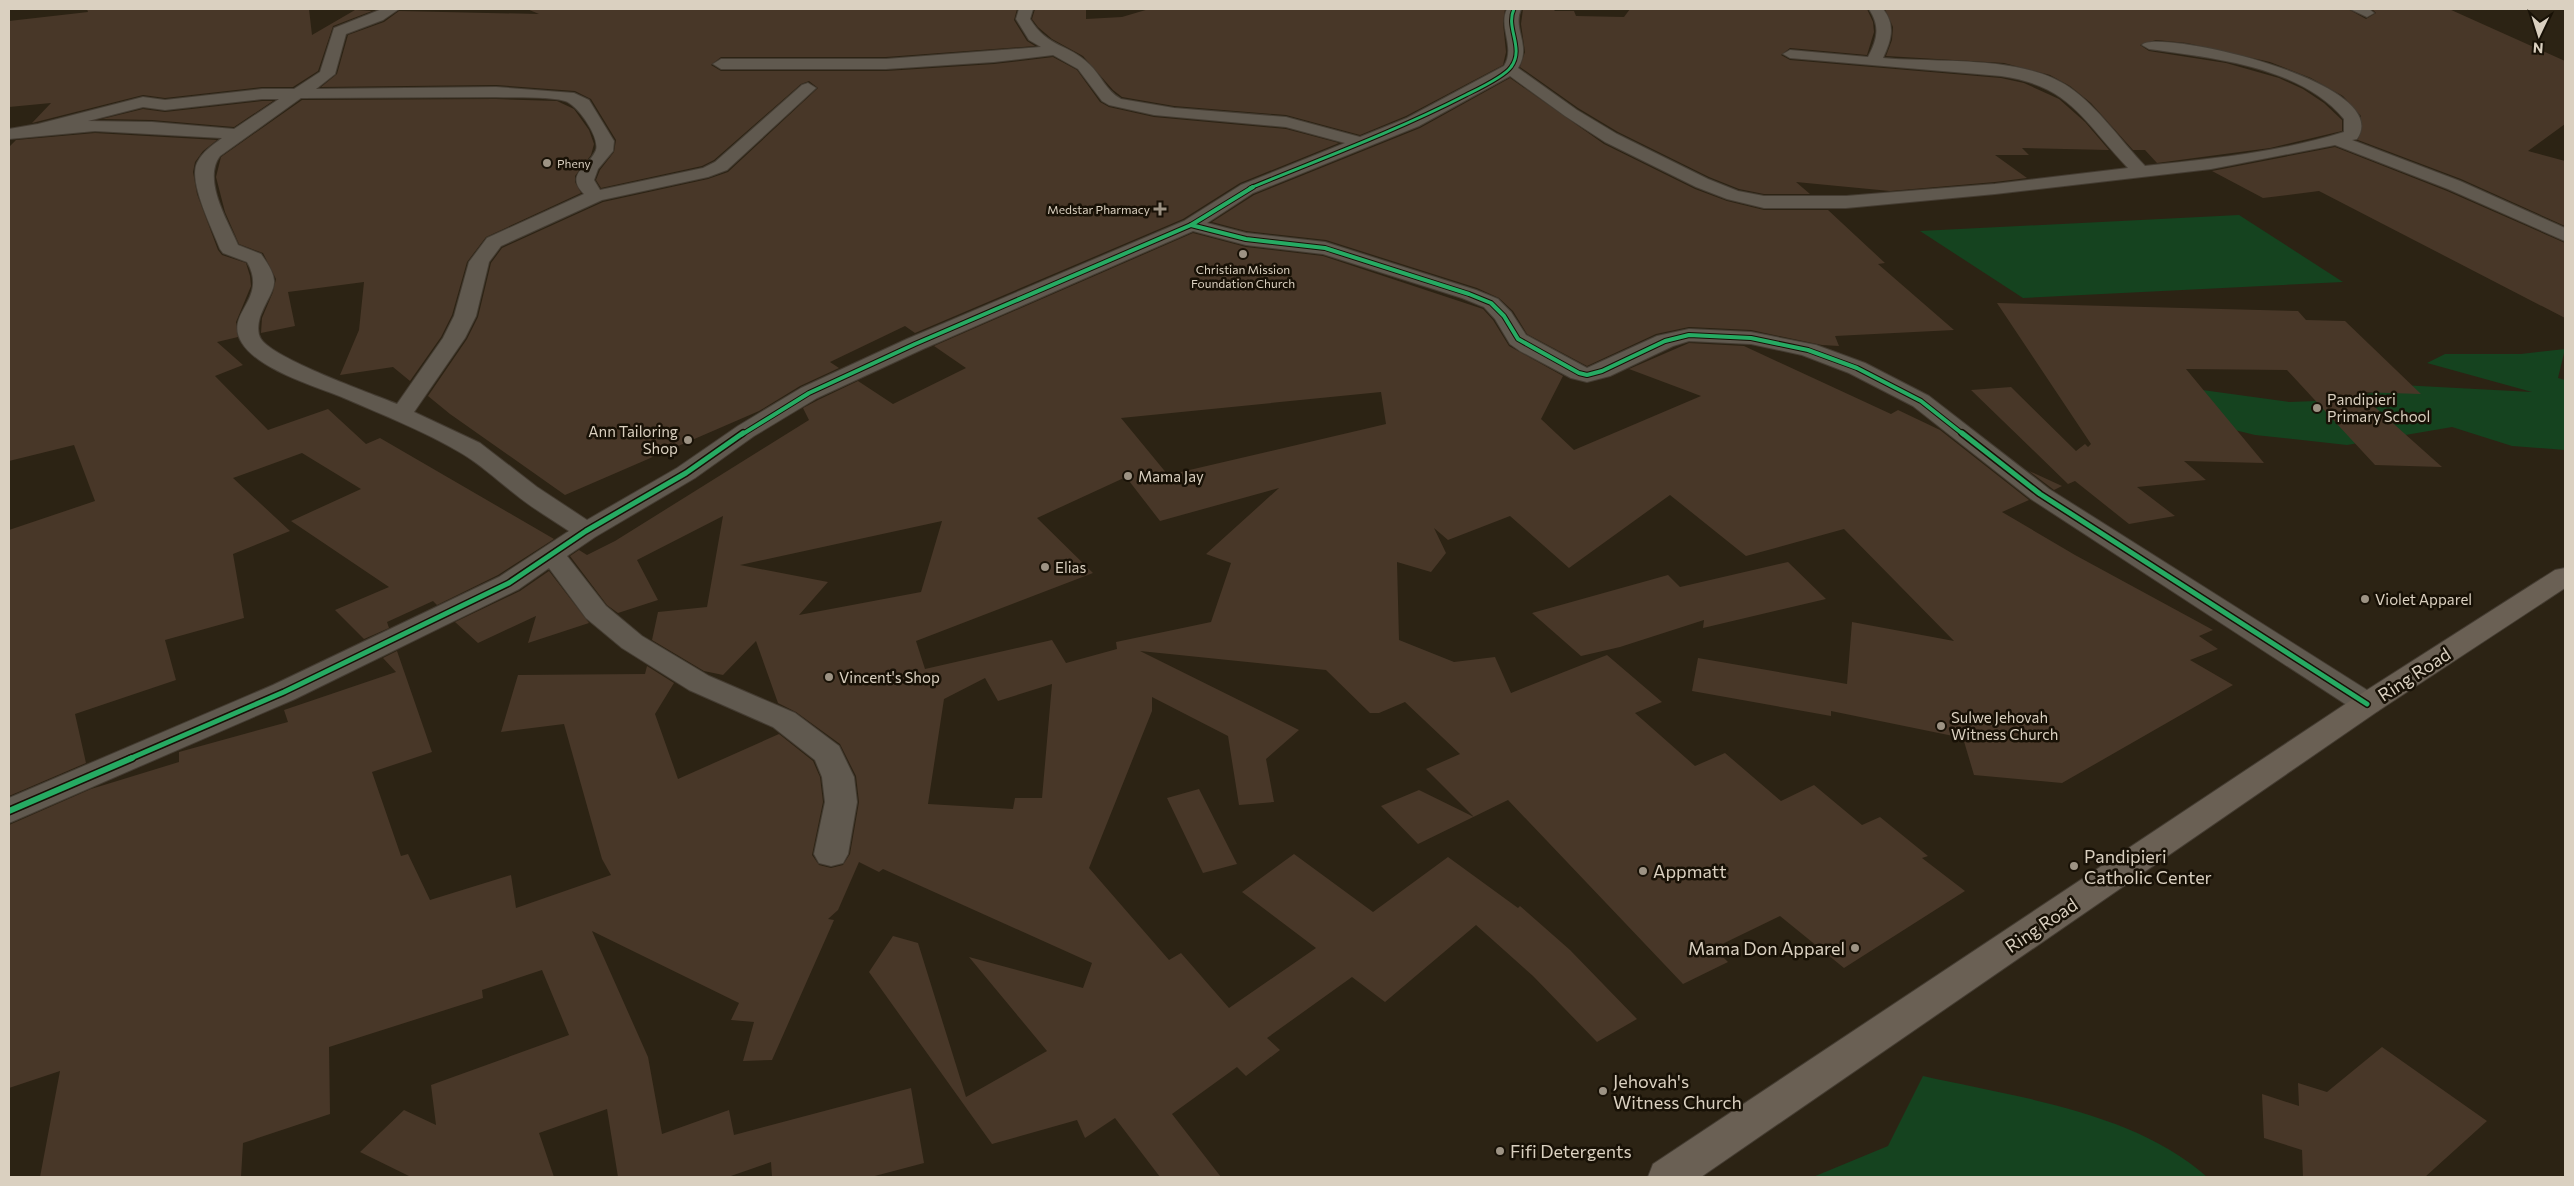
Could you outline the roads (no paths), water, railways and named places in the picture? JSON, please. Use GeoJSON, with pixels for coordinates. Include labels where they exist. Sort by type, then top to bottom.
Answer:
{"type":"FeatureCollection","features":[{"type":"Feature","properties":{"kind":"main road","name":"Ring Road"},"geometry":{"type":"LineString","coordinates":[[1668,1177],[2368,704],[2565,576]]}},
{"type":"Feature","properties":{"kind":"street"},"geometry":{"type":"LineString","coordinates":[[392,9],[378,17],[339,31],[327,74],[238,134],[214,152],[205,164],[206,188],[230,249],[254,258],[264,280],[262,297],[253,310],[247,326],[250,341],[261,353],[279,362],[401,414],[471,448],[528,492],[586,530]]}},
{"type":"Feature","properties":{"kind":"street"},"geometry":{"type":"LineString","coordinates":[[1026,9],[1023,19],[1031,33],[1083,66],[1108,98],[1115,102],[1167,113],[1276,121],[1319,129],[1360,143]]}},
{"type":"Feature","properties":{"kind":"street"},"geometry":{"type":"LineString","coordinates":[[9,811],[284,692],[509,583],[553,555],[586,530],[686,474],[746,431],[810,393],[915,344],[1191,225],[1247,189],[1413,122],[1479,88],[1510,69],[1516,59],[1517,49],[1510,17],[1514,9]]}},
{"type":"Feature","properties":{"kind":"street"},"geometry":{"type":"LineString","coordinates":[[1874,61],[1884,41],[1885,29],[1884,18],[1876,9]]}},
{"type":"Feature","properties":{"kind":"street"},"geometry":{"type":"LineString","coordinates":[[1510,69],[1571,113],[1611,138],[1718,189],[1733,195],[1764,202],[1846,202],[1995,189],[2211,164],[2339,141],[2351,135],[2354,125],[2351,117],[2329,98],[2290,77],[2257,64],[2149,44]]}},
{"type":"Feature","properties":{"kind":"street"},"geometry":{"type":"LineString","coordinates":[[721,64],[886,64],[994,57],[1055,50]]}},
{"type":"Feature","properties":{"kind":"street"},"geometry":{"type":"LineString","coordinates":[[1790,54],[1978,69],[2027,76],[2050,83],[2079,105],[2140,171]]}},
{"type":"Feature","properties":{"kind":"street"},"geometry":{"type":"LineString","coordinates":[[401,414],[454,338],[465,316],[479,262],[486,251],[505,236],[552,218],[596,196],[708,172],[721,166],[808,88]]}},
{"type":"Feature","properties":{"kind":"street"},"geometry":{"type":"LineString","coordinates":[[9,134],[143,102],[165,105],[262,94],[496,92],[577,98],[583,103],[606,145],[585,180],[586,186],[596,196]]}},
{"type":"Feature","properties":{"kind":"street"},"geometry":{"type":"LineString","coordinates":[[46,126],[116,125],[238,134]]}},
{"type":"Feature","properties":{"kind":"street"},"geometry":{"type":"LineString","coordinates":[[2339,141],[2454,185],[2565,235]]}},
{"type":"Feature","properties":{"kind":"street"},"geometry":{"type":"LineString","coordinates":[[1191,225],[1246,239],[1325,248],[1469,294],[1491,303],[1504,316],[1518,339],[1579,374],[1594,374],[1646,349],[1689,335],[1751,338],[1808,350],[1857,368],[1920,401],[2040,494],[2262,638],[2368,704]]}},
{"type":"Feature","properties":{"kind":"street"},"geometry":{"type":"LineString","coordinates":[[553,555],[596,612],[632,642],[699,683],[784,720],[828,754],[838,778],[841,802],[831,854]]}},
{"type":"Feature","properties":{"kind":"place","name":"Pheny"},"geometry":{"type":"Point","coordinates":[547,163]}},
{"type":"Feature","properties":{"kind":"place","name":"Medstar Pharmacy"},"geometry":{"type":"Point","coordinates":[1160,209]}},
{"type":"Feature","properties":{"kind":"place","name":"Christian Mission Foundation Church"},"geometry":{"type":"Point","coordinates":[1243,254]}},
{"type":"Feature","properties":{"kind":"place","name":"Pandipieri Primary School"},"geometry":{"type":"Point","coordinates":[2317,408]}},
{"type":"Feature","properties":{"kind":"place","name":"Ann Tailoring Shop"},"geometry":{"type":"Point","coordinates":[688,440]}},
{"type":"Feature","properties":{"kind":"place","name":"Mama Jay"},"geometry":{"type":"Point","coordinates":[1128,476]}},
{"type":"Feature","properties":{"kind":"place","name":"Elias"},"geometry":{"type":"Point","coordinates":[1045,567]}},
{"type":"Feature","properties":{"kind":"place","name":"Violet Apparel"},"geometry":{"type":"Point","coordinates":[2365,599]}},
{"type":"Feature","properties":{"kind":"place","name":"Vincent's Shop"},"geometry":{"type":"Point","coordinates":[829,677]}},
{"type":"Feature","properties":{"kind":"place","name":"Sulwe Jehovah Witness Church"},"geometry":{"type":"Point","coordinates":[1941,726]}},
{"type":"Feature","properties":{"kind":"place","name":"Pandipieri Catholic Center"},"geometry":{"type":"Point","coordinates":[2074,866]}},
{"type":"Feature","properties":{"kind":"place","name":"Appmatt"},"geometry":{"type":"Point","coordinates":[1643,871]}},
{"type":"Feature","properties":{"kind":"place","name":"Mama Don Apparel"},"geometry":{"type":"Point","coordinates":[1855,948]}},
{"type":"Feature","properties":{"kind":"place","name":"Jehovah's Witness Church"},"geometry":{"type":"Point","coordinates":[1603,1091]}},
{"type":"Feature","properties":{"kind":"place","name":"Fifi Detergents"},"geometry":{"type":"Point","coordinates":[1500,1151]}}]}
